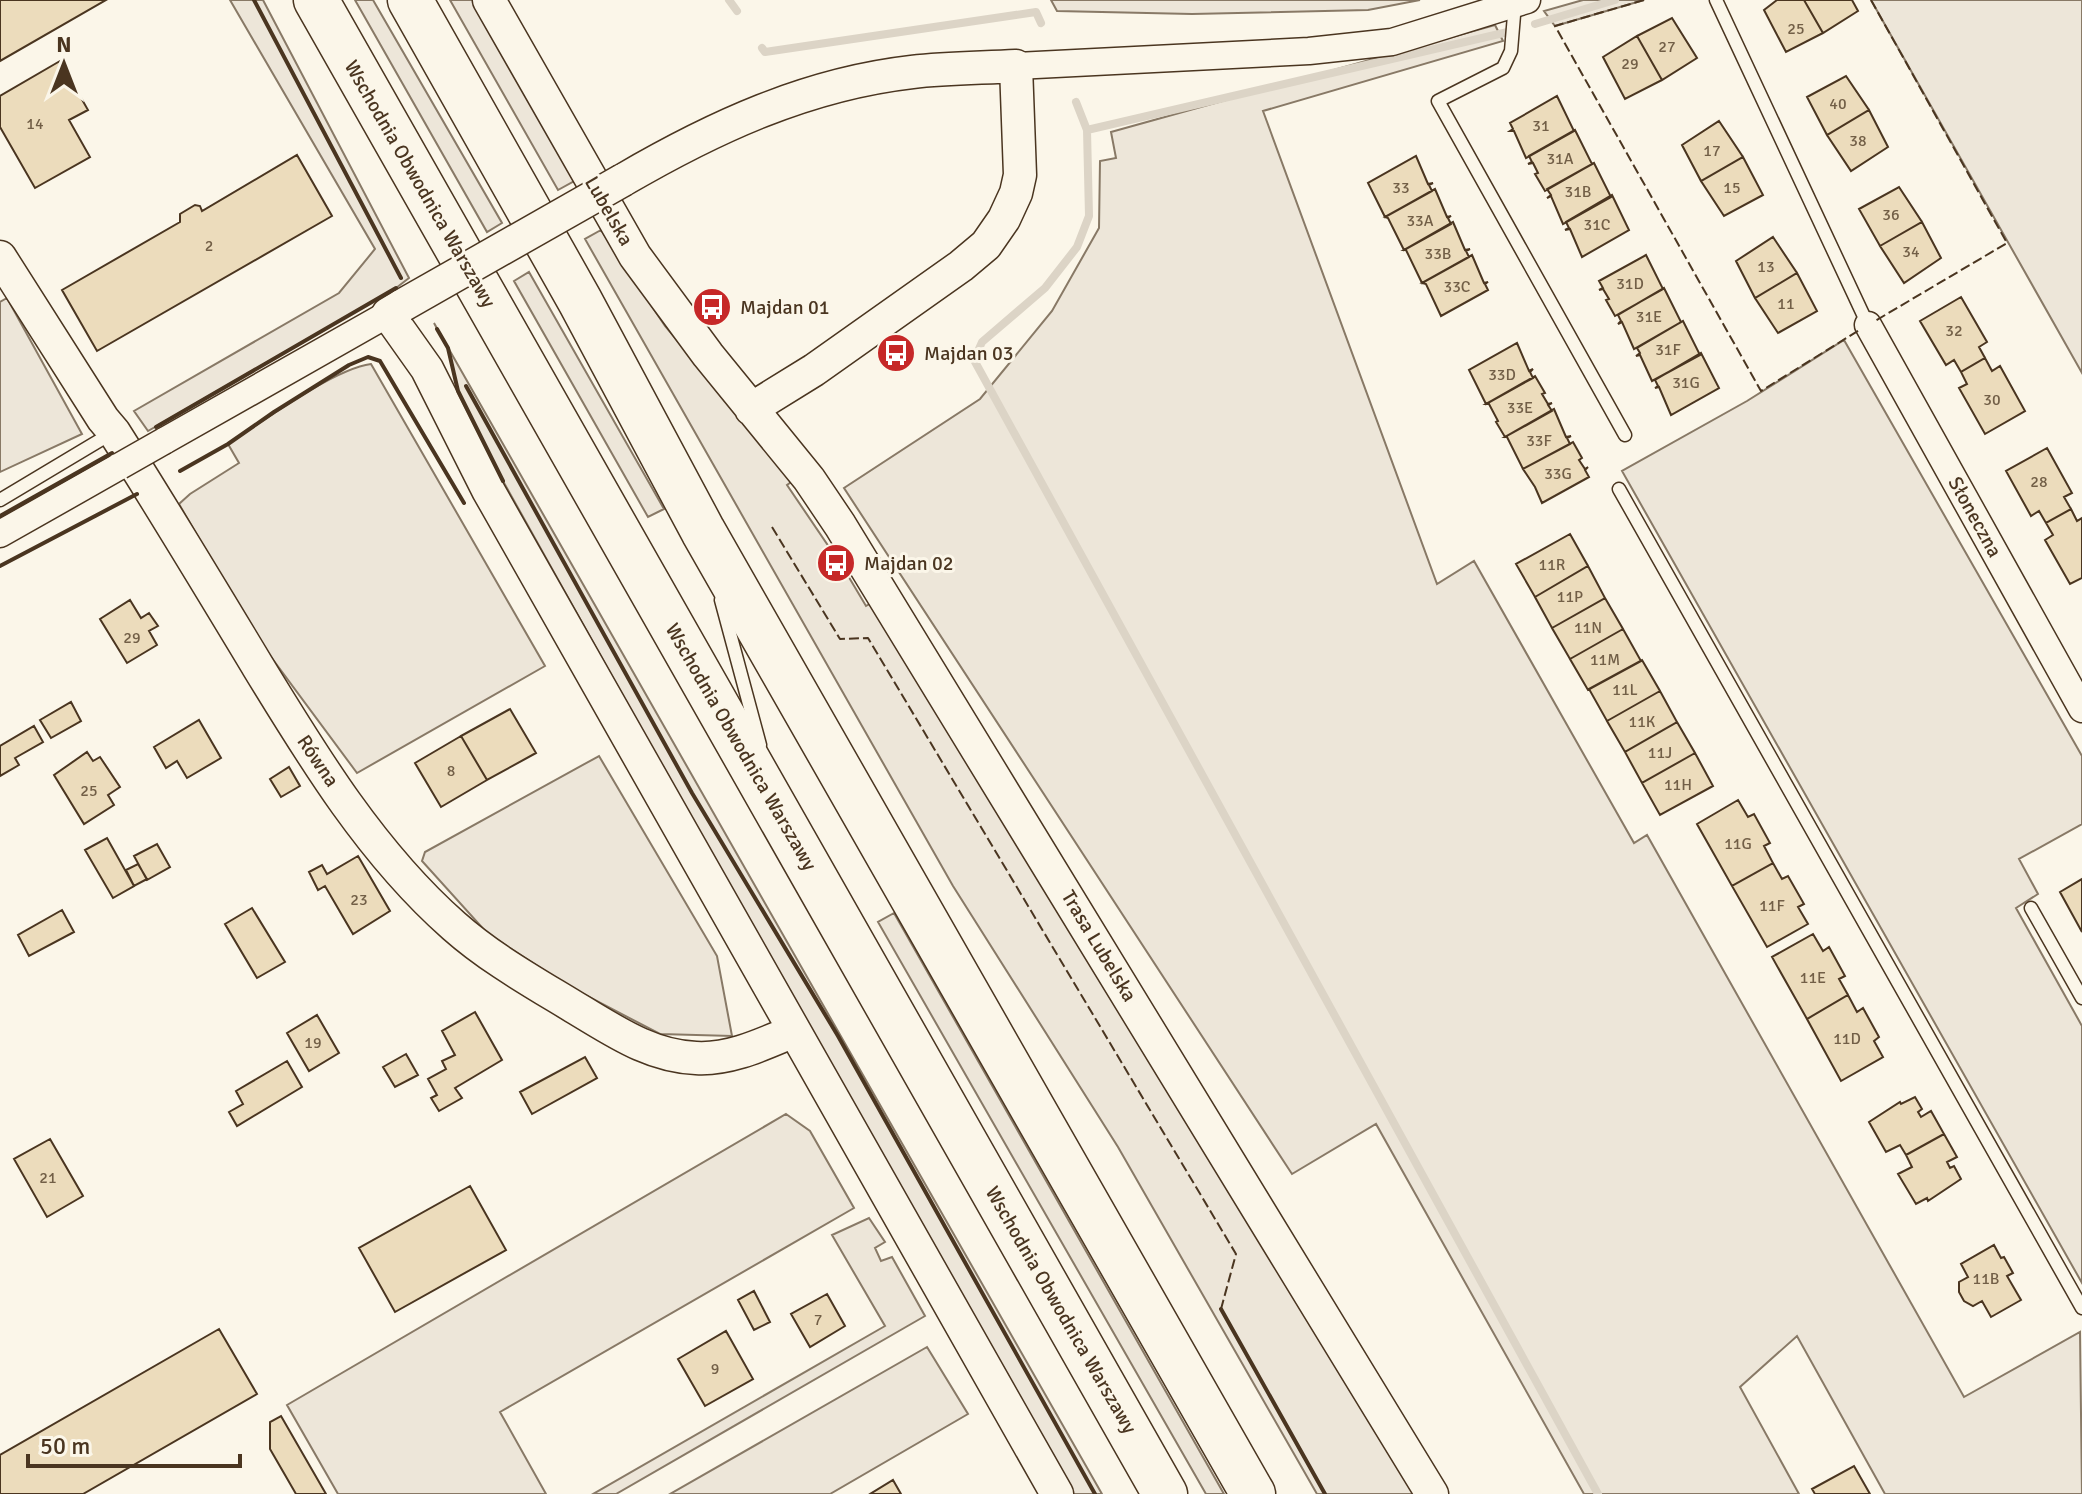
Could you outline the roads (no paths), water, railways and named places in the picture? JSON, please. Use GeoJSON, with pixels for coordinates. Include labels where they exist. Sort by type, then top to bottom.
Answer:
{"type":"FeatureCollection","features":[{"type":"Feature","properties":{"kind":"highway","name":"Wschodnia Obwodnica Warszawy"},"geometry":{"type":"LineString","coordinates":[[316,0],[1165,1494]]}},
{"type":"Feature","properties":{"kind":"highway"},"geometry":{"type":"LineString","coordinates":[[410,0],[580,301],[703,531],[1253,1494]]}},
{"type":"Feature","properties":{"kind":"street","name":"Lubelska"},"geometry":{"type":"LineString","coordinates":[[489,0],[635,256],[751,409]]}},
{"type":"Feature","properties":{"kind":"street"},"geometry":{"type":"LineString","coordinates":[[0,534],[623,180],[755,112],[858,81],[913,72],[1309,51],[1392,42],[1521,2]]}},
{"type":"Feature","properties":{"kind":"street"},"geometry":{"type":"LineString","coordinates":[[751,409],[826,361],[986,245],[1004,219],[1020,175],[1016,66]]}},
{"type":"Feature","properties":{"kind":"street","name":"Równa"},"geometry":{"type":"LineString","coordinates":[[4,275],[114,432],[337,790],[413,884],[453,925],[532,981],[631,1041],[653,1050],[676,1057],[722,1057],[794,1031]]}},
{"type":"Feature","properties":{"kind":"street"},"geometry":{"type":"LineString","coordinates":[[396,309],[488,490],[1057,1494]]}},
{"type":"Feature","properties":{"kind":"street","name":"Słoneczna"},"geometry":{"type":"LineString","coordinates":[[1868,325],[2082,709]]}},
{"type":"Feature","properties":{"kind":"street","name":"Trasa Lubelska"},"geometry":{"type":"LineString","coordinates":[[751,409],[809,479],[840,525],[1432,1494]]}},
{"type":"Feature","properties":{"kind":"lane"},"geometry":{"type":"LineString","coordinates":[[1716,0],[1868,325]]}},
{"type":"Feature","properties":{"kind":"lane"},"geometry":{"type":"LineString","coordinates":[[1521,2],[1511,51],[1503,68],[1438,101],[1625,435]]}},
{"type":"Feature","properties":{"kind":"lane"},"geometry":{"type":"LineString","coordinates":[[0,500],[114,432]]}},
{"type":"Feature","properties":{"kind":"lane"},"geometry":{"type":"LineString","coordinates":[[1619,489],[2082,1308]]}},
{"type":"Feature","properties":{"kind":"lane"},"geometry":{"type":"LineString","coordinates":[[703,531],[715,576]]}},
{"type":"Feature","properties":{"kind":"lane"},"geometry":{"type":"LineString","coordinates":[[719,591],[778,814]]}},
{"type":"Feature","properties":{"kind":"lane"},"geometry":{"type":"LineString","coordinates":[[2031,908],[2082,998]]}},
{"type":"Feature","properties":{"kind":"waterway"},"geometry":{"type":"LineString","coordinates":[[729,0],[737,11]]}},
{"type":"Feature","properties":{"kind":"waterway"},"geometry":{"type":"LineString","coordinates":[[1535,24],[1615,0]]}},
{"type":"Feature","properties":{"kind":"waterway"},"geometry":{"type":"LineString","coordinates":[[762,48],[765,52],[1036,12],[1041,23]]}},
{"type":"Feature","properties":{"kind":"waterway"},"geometry":{"type":"LineString","coordinates":[[1076,102],[1087,130],[1512,31]]}},
{"type":"Feature","properties":{"kind":"waterway"},"geometry":{"type":"LineString","coordinates":[[1087,130],[1089,216],[1077,247],[1045,288],[982,342],[974,360],[1598,1494]]}},
{"type":"Feature","properties":{"kind":"place","name":"Majdan 01"},"geometry":{"type":"Point","coordinates":[712,307]}},
{"type":"Feature","properties":{"kind":"place","name":"Majdan 03"},"geometry":{"type":"Point","coordinates":[896,353]}},
{"type":"Feature","properties":{"kind":"place","name":"Majdan 02"},"geometry":{"type":"Point","coordinates":[836,563]}}]}
